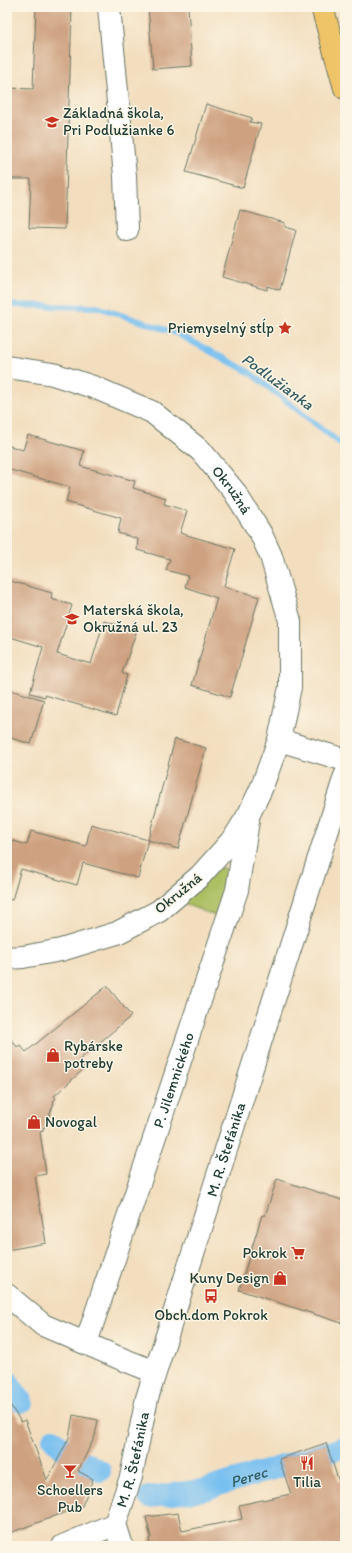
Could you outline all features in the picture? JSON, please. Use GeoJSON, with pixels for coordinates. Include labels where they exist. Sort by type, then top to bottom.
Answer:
{"type":"FeatureCollection","features":[{"type":"Feature","properties":{"kind":"main road"},"geometry":{"type":"LineString","coordinates":[[322,7],[345,88]]}},
{"type":"Feature","properties":{"kind":"street"},"geometry":{"type":"LineString","coordinates":[[108,7],[125,176],[127,230]]}},
{"type":"Feature","properties":{"kind":"street","name":"Okružná"},"geometry":{"type":"LineString","coordinates":[[7,367],[53,374],[96,388],[152,412],[201,451],[234,491],[261,534],[271,556],[290,621],[290,687],[279,740],[262,789],[234,838],[200,876],[158,911],[117,933],[61,950],[23,957],[7,958]]}},
{"type":"Feature","properties":{"kind":"street"},"geometry":{"type":"LineString","coordinates":[[279,740],[345,760]]}},
{"type":"Feature","properties":{"kind":"street","name":"M. R. Štefánika"},"geometry":{"type":"LineString","coordinates":[[115,1524],[130,1477],[147,1398],[345,776]]}},
{"type":"Feature","properties":{"kind":"street","name":"P. Jilemnického"},"geometry":{"type":"LineString","coordinates":[[86,1343],[237,890],[249,814]]}},
{"type":"Feature","properties":{"kind":"street"},"geometry":{"type":"LineString","coordinates":[[7,1295],[44,1325],[117,1358],[155,1372]]}},
{"type":"Feature","properties":{"kind":"street"},"geometry":{"type":"LineString","coordinates":[[64,1546],[115,1524],[122,1546]]}},
{"type":"Feature","properties":{"kind":"green space"},"geometry":{"type":"Polygon","coordinates":[[[217,868],[225,868],[230,874],[216,916],[179,902],[217,868]]]}},
{"type":"Feature","properties":{"kind":"building"},"geometry":{"type":"Polygon","coordinates":[[[36,7],[72,7],[65,229],[29,228],[31,179],[7,179],[7,88],[33,89],[36,7]]]}},
{"type":"Feature","properties":{"kind":"building"},"geometry":{"type":"Polygon","coordinates":[[[148,7],[188,7],[192,66],[153,69],[148,7]]]}},
{"type":"Feature","properties":{"kind":"building"},"geometry":{"type":"Polygon","coordinates":[[[206,104],[252,118],[250,122],[261,124],[243,188],[186,172],[206,104]]]}},
{"type":"Feature","properties":{"kind":"building"},"geometry":{"type":"Polygon","coordinates":[[[240,210],[285,223],[285,227],[296,230],[280,290],[268,286],[267,290],[222,277],[240,210]]]}},
{"type":"Feature","properties":{"kind":"building"},"geometry":{"type":"Polygon","coordinates":[[[28,435],[84,451],[80,466],[135,481],[133,488],[166,498],[164,504],[187,511],[180,533],[235,549],[224,586],[259,597],[230,697],[192,685],[217,598],[185,587],[188,576],[166,570],[170,559],[137,550],[138,539],[118,533],[121,518],[66,502],[70,487],[7,469],[7,445],[23,450],[28,435]]]}},
{"type":"Feature","properties":{"kind":"building"},"geometry":{"type":"Polygon","coordinates":[[[7,580],[52,593],[51,599],[72,605],[57,654],[91,664],[104,621],[137,630],[122,673],[127,675],[116,716],[45,695],[45,697],[30,693],[43,647],[7,636],[7,580]]]}},
{"type":"Feature","properties":{"kind":"building"},"geometry":{"type":"Polygon","coordinates":[[[7,689],[44,700],[31,744],[7,737],[7,689]]]}},
{"type":"Feature","properties":{"kind":"building"},"geometry":{"type":"Polygon","coordinates":[[[175,739],[206,748],[178,849],[148,840],[175,739]]]}},
{"type":"Feature","properties":{"kind":"building"},"geometry":{"type":"Polygon","coordinates":[[[91,824],[148,840],[138,878],[83,863],[77,885],[21,869],[12,900],[7,899],[7,839],[27,845],[31,831],[86,846],[91,824]]]}},
{"type":"Feature","properties":{"kind":"building"},"geometry":{"type":"Polygon","coordinates":[[[107,986],[131,1016],[79,1060],[85,1068],[54,1096],[56,1099],[53,1101],[54,1103],[45,1127],[43,1128],[43,1131],[40,1132],[46,1174],[35,1176],[46,1243],[7,1250],[7,1034],[17,1047],[20,1045],[26,1052],[107,986]]]}},
{"type":"Feature","properties":{"kind":"building","name":"Pokrok"},"geometry":{"type":"Polygon","coordinates":[[[277,1179],[345,1201],[345,1324],[239,1290],[262,1215],[265,1216],[277,1179]]]}},
{"type":"Feature","properties":{"kind":"building"},"geometry":{"type":"Polygon","coordinates":[[[7,1400],[21,1422],[25,1420],[47,1480],[69,1438],[73,1415],[98,1420],[95,1436],[78,1471],[93,1479],[82,1506],[7,1534],[7,1400]]]}},
{"type":"Feature","properties":{"kind":"building"},"geometry":{"type":"Polygon","coordinates":[[[326,1443],[339,1482],[345,1481],[345,1546],[150,1546],[149,1538],[151,1538],[146,1517],[178,1513],[182,1531],[242,1519],[239,1505],[291,1494],[279,1459],[326,1443]]]}},
{"type":"Feature","properties":{"kind":"waterway","name":"Podlužianka"},"geometry":{"type":"LineString","coordinates":[[7,305],[97,307],[176,333],[249,372],[345,447]]}},
{"type":"Feature","properties":{"kind":"waterway","name":"Perec"},"geometry":{"type":"LineString","coordinates":[[7,1380],[22,1402]]}},
{"type":"Feature","properties":{"kind":"waterway","name":"Perec"},"geometry":{"type":"LineString","coordinates":[[53,1439],[63,1449]]}},
{"type":"Feature","properties":{"kind":"waterway","name":"Perec"},"geometry":{"type":"LineString","coordinates":[[149,1497],[203,1490],[345,1447]]}},
{"type":"Feature","properties":{"kind":"waterway","name":"Perec"},"geometry":{"type":"LineString","coordinates":[[83,1461],[100,1471]]}},
{"type":"Feature","properties":{"kind":"place","name":"Základná škola, Pri Podlužianke 6"},"geometry":{"type":"Point","coordinates":[52,122]}},
{"type":"Feature","properties":{"kind":"place","name":"Priemyselný stĺp"},"geometry":{"type":"Point","coordinates":[285,328]}},
{"type":"Feature","properties":{"kind":"place","name":"Materská škola, Okružná ul. 23"},"geometry":{"type":"Point","coordinates":[72,619]}},
{"type":"Feature","properties":{"kind":"place","name":"Rybárske potreby"},"geometry":{"type":"Point","coordinates":[53,1055]}},
{"type":"Feature","properties":{"kind":"place","name":"Novogal"},"geometry":{"type":"Point","coordinates":[34,1122]}},
{"type":"Feature","properties":{"kind":"place","name":"Pokrok"},"geometry":{"type":"Point","coordinates":[298,1253]}},
{"type":"Feature","properties":{"kind":"place","name":"Kuny Design"},"geometry":{"type":"Point","coordinates":[280,1278]}},
{"type":"Feature","properties":{"kind":"place","name":"Obch.dom Pokrok"},"geometry":{"type":"Point","coordinates":[211,1296]}},
{"type":"Feature","properties":{"kind":"place","name":"Tilia"},"geometry":{"type":"Point","coordinates":[307,1463]}},
{"type":"Feature","properties":{"kind":"place","name":"Schoellers Pub"},"geometry":{"type":"Point","coordinates":[70,1471]}}]}
